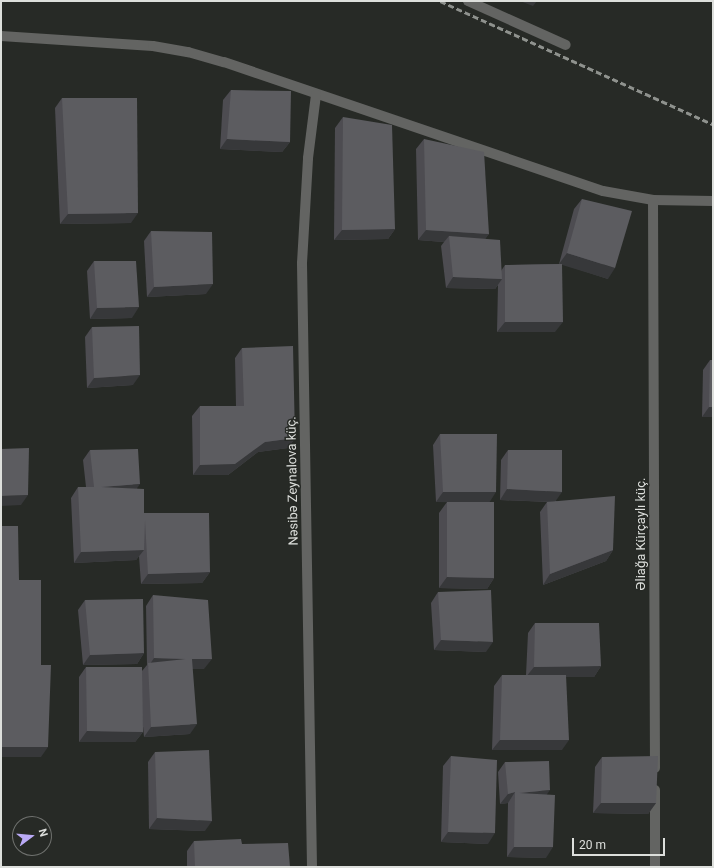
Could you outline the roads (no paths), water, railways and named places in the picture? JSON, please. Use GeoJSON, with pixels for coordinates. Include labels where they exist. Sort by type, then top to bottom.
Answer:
{"type":"FeatureCollection","features":[{"type":"Feature","properties":{"kind":"street"},"geometry":{"type":"LineString","coordinates":[[468,1],[566,45]]}},
{"type":"Feature","properties":{"kind":"street"},"geometry":{"type":"LineString","coordinates":[[1,36],[153,46],[224,62],[316,95],[603,191],[653,200],[713,201]]}},
{"type":"Feature","properties":{"kind":"street","name":"Nəsibə Zeynalova küç."},"geometry":{"type":"LineString","coordinates":[[312,867],[302,263],[308,158],[316,95]]}},
{"type":"Feature","properties":{"kind":"street","name":"Əliağa Kürçaylı küç."},"geometry":{"type":"LineString","coordinates":[[653,200],[655,867]]}},
{"type":"Feature","properties":{"kind":"railway"},"geometry":{"type":"LineString","coordinates":[[440,1],[713,124]]}}]}
